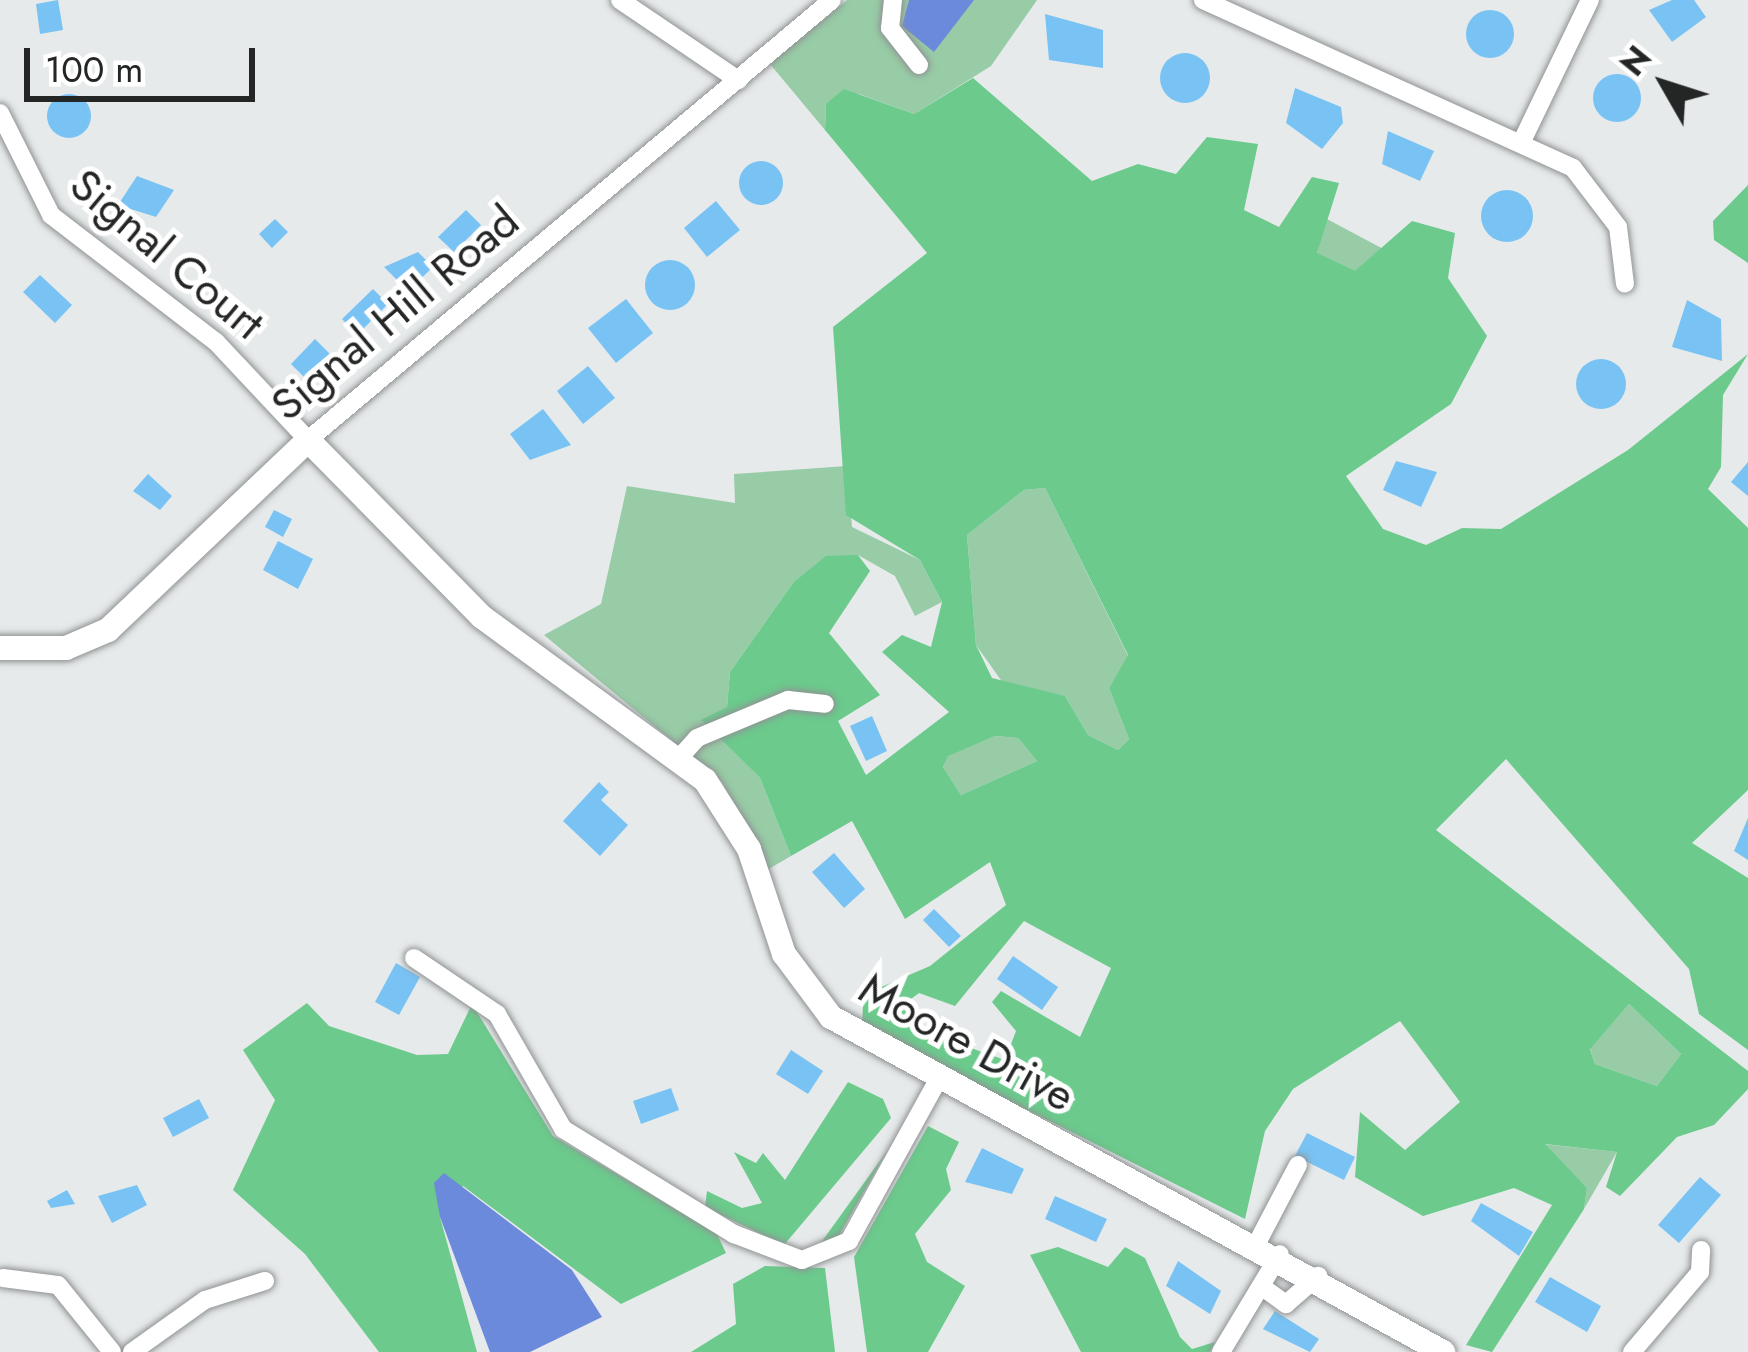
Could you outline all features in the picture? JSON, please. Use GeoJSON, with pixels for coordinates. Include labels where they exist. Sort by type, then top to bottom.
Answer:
{"type":"FeatureCollection","features":[{"type":"Feature","properties":{"kind":"main road","name":"Signal Hill Road"},"geometry":{"type":"LineString","coordinates":[[0,648],[66,648],[108,630],[308,440]]}},
{"type":"Feature","properties":{"kind":"main road","name":"Moore Drive"},"geometry":{"type":"LineString","coordinates":[[308,440],[493,626],[680,758],[738,824],[784,954],[812,998],[938,1080],[1269,1248],[1443,1352]]}},
{"type":"Feature","properties":{"kind":"street"},"geometry":{"type":"LineString","coordinates":[[620,0],[738,80]]}},
{"type":"Feature","properties":{"kind":"street","name":"Signal Hill Road"},"geometry":{"type":"LineString","coordinates":[[308,440],[832,0]]}},
{"type":"Feature","properties":{"kind":"street"},"geometry":{"type":"LineString","coordinates":[[892,0],[890,28],[919,65]]}},
{"type":"Feature","properties":{"kind":"street"},"geometry":{"type":"LineString","coordinates":[[1202,0],[1523,139],[1590,184],[1628,252],[1625,284]]}},
{"type":"Feature","properties":{"kind":"street"},"geometry":{"type":"LineString","coordinates":[[1523,139],[1591,0]]}},
{"type":"Feature","properties":{"kind":"street","name":"Signal Court"},"geometry":{"type":"LineString","coordinates":[[0,112],[51,214],[216,342],[308,440]]}},
{"type":"Feature","properties":{"kind":"street"},"geometry":{"type":"LineString","coordinates":[[680,758],[697,738],[788,700],[825,704]]}},
{"type":"Feature","properties":{"kind":"street"},"geometry":{"type":"LineString","coordinates":[[415,958],[496,1014],[563,1130],[746,1240],[802,1260],[849,1241],[938,1080]]}},
{"type":"Feature","properties":{"kind":"street"},"geometry":{"type":"LineString","coordinates":[[1221,1352],[1261,1286],[1298,1165]]}},
{"type":"Feature","properties":{"kind":"street"},"geometry":{"type":"LineString","coordinates":[[1632,1352],[1700,1272],[1702,1250]]}},
{"type":"Feature","properties":{"kind":"street"},"geometry":{"type":"LineString","coordinates":[[1261,1286],[1286,1304],[1318,1276]]}},
{"type":"Feature","properties":{"kind":"street"},"geometry":{"type":"LineString","coordinates":[[3,1278],[58,1285],[112,1352]]}},
{"type":"Feature","properties":{"kind":"street"},"geometry":{"type":"LineString","coordinates":[[140,1350],[205,1300],[265,1282]]}},
{"type":"Feature","properties":{"kind":"green space"},"geometry":{"type":"Polygon","coordinates":[[[847,0],[1037,0],[991,66],[914,114],[859,94],[826,104],[825,130],[770,64],[847,0]]]}},
{"type":"Feature","properties":{"kind":"green space"},"geometry":{"type":"Polygon","coordinates":[[[973,78],[1092,181],[1138,164],[1176,174],[1207,137],[1258,144],[1244,210],[1279,227],[1312,177],[1339,183],[1317,253],[1355,271],[1412,221],[1455,233],[1448,278],[1487,336],[1451,404],[1346,476],[1383,529],[1426,545],[1462,528],[1501,529],[1628,450],[1748,354],[1723,395],[1721,467],[1708,489],[1748,528],[1748,790],[1692,843],[1748,878],[1748,1050],[1699,1014],[1689,969],[1506,759],[1436,830],[1748,1071],[1748,1089],[1714,1125],[1677,1137],[1620,1196],[1606,1187],[1617,1152],[1545,1144],[1587,1188],[1584,1209],[1492,1352],[1466,1345],[1552,1205],[1514,1188],[1423,1216],[1355,1177],[1360,1112],[1405,1150],[1460,1102],[1400,1021],[1293,1089],[1265,1131],[1245,1219],[862,1027],[863,1004],[879,988],[930,966],[1006,905],[990,862],[905,919],[852,821],[791,856],[760,778],[701,720],[727,707],[730,672],[793,583],[826,556],[858,555],[870,571],[829,633],[880,695],[838,721],[866,775],[949,712],[882,652],[902,635],[931,647],[942,602],[920,560],[846,515],[833,327],[927,253],[825,130],[826,104],[844,89],[914,114],[973,78]],[[1045,488],[1024,490],[967,535],[976,645],[992,678],[1065,696],[1088,735],[1118,750],[1129,739],[1109,688],[1128,655],[1045,488]],[[995,736],[948,756],[943,767],[961,795],[1037,761],[1018,738],[995,736]],[[1024,921],[955,1006],[919,993],[907,1002],[914,1028],[1005,1060],[1016,1031],[992,1002],[1001,991],[1080,1037],[1111,968],[1024,921]],[[1629,1004],[1590,1049],[1595,1064],[1657,1086],[1681,1054],[1629,1004]]]}},
{"type":"Feature","properties":{"kind":"green space"},"geometry":{"type":"Polygon","coordinates":[[[1748,185],[1748,263],[1714,240],[1713,221],[1748,185]]]}},
{"type":"Feature","properties":{"kind":"green space"},"geometry":{"type":"Polygon","coordinates":[[[1325,218],[1389,252],[1355,272],[1333,264],[1317,254],[1325,218]]]}},
{"type":"Feature","properties":{"kind":"green space"},"geometry":{"type":"Polygon","coordinates":[[[847,466],[852,527],[920,560],[942,602],[915,616],[895,576],[858,555],[793,583],[730,672],[727,707],[702,721],[760,778],[791,856],[767,870],[722,782],[544,635],[601,604],[627,486],[735,503],[734,474],[847,466]]]}},
{"type":"Feature","properties":{"kind":"green space"},"geometry":{"type":"Polygon","coordinates":[[[1045,488],[1128,656],[1109,688],[1129,739],[1118,750],[1088,735],[1065,696],[1008,690],[976,645],[967,535],[1024,490],[1045,488]]]}},
{"type":"Feature","properties":{"kind":"green space"},"geometry":{"type":"Polygon","coordinates":[[[995,736],[1018,738],[1037,761],[961,795],[943,767],[948,755],[995,736]]]}},
{"type":"Feature","properties":{"kind":"green space"},"geometry":{"type":"Polygon","coordinates":[[[307,1003],[329,1026],[417,1055],[448,1054],[472,1004],[553,1136],[717,1234],[726,1253],[621,1304],[463,1186],[440,1217],[477,1352],[379,1352],[305,1254],[233,1190],[275,1100],[243,1050],[307,1003]]]}},
{"type":"Feature","properties":{"kind":"green space"},"geometry":{"type":"Polygon","coordinates":[[[1629,1004],[1681,1054],[1657,1086],[1595,1064],[1590,1048],[1629,1004]]]}},
{"type":"Feature","properties":{"kind":"green space"},"geometry":{"type":"Polygon","coordinates":[[[848,1082],[883,1099],[891,1118],[784,1245],[705,1207],[707,1191],[742,1208],[762,1203],[734,1152],[756,1163],[763,1153],[785,1180],[848,1082]]]}},
{"type":"Feature","properties":{"kind":"green space"},"geometry":{"type":"Polygon","coordinates":[[[928,1126],[959,1142],[946,1169],[951,1190],[915,1234],[927,1262],[965,1286],[928,1352],[867,1352],[854,1257],[928,1126]]]}},
{"type":"Feature","properties":{"kind":"green space"},"geometry":{"type":"Polygon","coordinates":[[[1543,1144],[1617,1152],[1584,1209],[1587,1188],[1543,1144]]]}},
{"type":"Feature","properties":{"kind":"green space"},"geometry":{"type":"Polygon","coordinates":[[[887,1151],[838,1237],[815,1251],[887,1151]]]}},
{"type":"Feature","properties":{"kind":"green space"},"geometry":{"type":"Polygon","coordinates":[[[1058,1247],[1108,1267],[1125,1247],[1145,1258],[1180,1337],[1192,1349],[1215,1342],[1210,1352],[1081,1352],[1030,1255],[1058,1247]]]}},
{"type":"Feature","properties":{"kind":"green space"},"geometry":{"type":"Polygon","coordinates":[[[765,1266],[825,1268],[835,1352],[691,1352],[736,1324],[733,1284],[765,1266]]]}},
{"type":"Feature","properties":{"kind":"water"},"geometry":{"type":"Polygon","coordinates":[[[909,0],[974,0],[934,52],[902,26],[909,0]]]}},
{"type":"Feature","properties":{"kind":"water"},"geometry":{"type":"Polygon","coordinates":[[[444,1173],[572,1270],[602,1317],[530,1352],[490,1352],[440,1217],[434,1183],[444,1173]]]}},
{"type":"Feature","properties":{"kind":"building"},"geometry":{"type":"Polygon","coordinates":[[[58,0],[63,30],[40,34],[36,4],[58,0]]]}},
{"type":"Feature","properties":{"kind":"building"},"geometry":{"type":"Polygon","coordinates":[[[1672,0],[1694,0],[1706,17],[1672,42],[1649,10],[1672,0]]]}},
{"type":"Feature","properties":{"kind":"building"},"geometry":{"type":"Polygon","coordinates":[[[1490,10],[1507,17],[1514,34],[1507,51],[1490,58],[1473,51],[1466,34],[1473,17],[1490,10]]]}},
{"type":"Feature","properties":{"kind":"building"},"geometry":{"type":"Polygon","coordinates":[[[1045,14],[1103,30],[1103,68],[1049,60],[1045,14]]]}},
{"type":"Feature","properties":{"kind":"building"},"geometry":{"type":"Polygon","coordinates":[[[1185,53],[1203,60],[1210,78],[1203,96],[1185,103],[1167,96],[1160,78],[1167,60],[1185,53]]]}},
{"type":"Feature","properties":{"kind":"building"},"geometry":{"type":"Polygon","coordinates":[[[1617,74],[1634,81],[1641,98],[1634,115],[1617,122],[1600,115],[1593,98],[1600,81],[1617,74]]]}},
{"type":"Feature","properties":{"kind":"building"},"geometry":{"type":"Polygon","coordinates":[[[1295,88],[1341,107],[1343,123],[1322,149],[1286,123],[1295,88]]]}},
{"type":"Feature","properties":{"kind":"building"},"geometry":{"type":"Polygon","coordinates":[[[69,94],[85,100],[91,116],[85,132],[69,138],[53,132],[47,116],[53,100],[69,94]]]}},
{"type":"Feature","properties":{"kind":"building"},"geometry":{"type":"Polygon","coordinates":[[[1388,131],[1434,151],[1420,181],[1382,164],[1388,131]]]}},
{"type":"Feature","properties":{"kind":"building"},"geometry":{"type":"Polygon","coordinates":[[[761,161],[777,167],[783,183],[777,199],[761,205],[745,199],[739,183],[745,167],[761,161]]]}},
{"type":"Feature","properties":{"kind":"building"},"geometry":{"type":"Polygon","coordinates":[[[137,176],[174,190],[156,217],[118,205],[137,176]]]}},
{"type":"Feature","properties":{"kind":"building"},"geometry":{"type":"Polygon","coordinates":[[[1507,190],[1526,197],[1533,216],[1526,235],[1507,242],[1488,235],[1481,216],[1488,197],[1507,190]]]}},
{"type":"Feature","properties":{"kind":"building"},"geometry":{"type":"Polygon","coordinates":[[[716,201],[740,230],[707,257],[684,228],[716,201]]]}},
{"type":"Feature","properties":{"kind":"building"},"geometry":{"type":"Polygon","coordinates":[[[466,210],[481,225],[454,252],[438,237],[466,210]]]}},
{"type":"Feature","properties":{"kind":"building"},"geometry":{"type":"Polygon","coordinates":[[[275,219],[288,232],[272,248],[259,234],[275,219]]]}},
{"type":"Feature","properties":{"kind":"building"},"geometry":{"type":"Polygon","coordinates":[[[418,252],[433,267],[408,291],[384,267],[418,252]]]}},
{"type":"Feature","properties":{"kind":"building"},"geometry":{"type":"Polygon","coordinates":[[[670,260],[687,268],[695,285],[687,302],[670,310],[653,302],[645,285],[653,268],[670,260]]]}},
{"type":"Feature","properties":{"kind":"building"},"geometry":{"type":"Polygon","coordinates":[[[40,275],[72,305],[55,323],[23,292],[40,275]]]}},
{"type":"Feature","properties":{"kind":"building"},"geometry":{"type":"Polygon","coordinates":[[[373,289],[388,304],[357,335],[342,319],[373,289]]]}},
{"type":"Feature","properties":{"kind":"building"},"geometry":{"type":"Polygon","coordinates":[[[626,299],[653,333],[616,363],[588,328],[626,299]]]}},
{"type":"Feature","properties":{"kind":"building"},"geometry":{"type":"Polygon","coordinates":[[[1687,300],[1721,319],[1722,361],[1672,347],[1687,300]]]}},
{"type":"Feature","properties":{"kind":"building"},"geometry":{"type":"Polygon","coordinates":[[[315,339],[331,355],[307,380],[291,364],[315,339]]]}},
{"type":"Feature","properties":{"kind":"building"},"geometry":{"type":"Polygon","coordinates":[[[1601,359],[1618,367],[1626,384],[1618,401],[1601,409],[1584,401],[1576,384],[1584,367],[1601,359]]]}},
{"type":"Feature","properties":{"kind":"building"},"geometry":{"type":"Polygon","coordinates":[[[588,366],[615,398],[583,424],[557,391],[588,366]]]}},
{"type":"Feature","properties":{"kind":"building"},"geometry":{"type":"Polygon","coordinates":[[[543,409],[571,445],[530,460],[510,434],[543,409]]]}},
{"type":"Feature","properties":{"kind":"building"},"geometry":{"type":"Polygon","coordinates":[[[1396,461],[1437,472],[1421,507],[1383,490],[1396,461]]]}},
{"type":"Feature","properties":{"kind":"building"},"geometry":{"type":"Polygon","coordinates":[[[1748,462],[1748,496],[1731,482],[1748,462]]]}},
{"type":"Feature","properties":{"kind":"building"},"geometry":{"type":"Polygon","coordinates":[[[148,474],[172,496],[160,510],[133,491],[148,474]]]}},
{"type":"Feature","properties":{"kind":"building"},"geometry":{"type":"Polygon","coordinates":[[[274,510],[292,519],[283,537],[265,527],[274,510]]]}},
{"type":"Feature","properties":{"kind":"building"},"geometry":{"type":"Polygon","coordinates":[[[278,541],[313,559],[298,589],[263,570],[278,541]]]}},
{"type":"Feature","properties":{"kind":"building"},"geometry":{"type":"Polygon","coordinates":[[[872,716],[887,751],[866,761],[850,726],[872,716]]]}},
{"type":"Feature","properties":{"kind":"building"},"geometry":{"type":"Polygon","coordinates":[[[599,782],[609,792],[601,800],[628,825],[600,856],[563,821],[599,782]]]}},
{"type":"Feature","properties":{"kind":"building"},"geometry":{"type":"Polygon","coordinates":[[[1748,818],[1748,860],[1734,851],[1748,818]]]}},
{"type":"Feature","properties":{"kind":"building"},"geometry":{"type":"Polygon","coordinates":[[[834,853],[865,889],[844,908],[812,872],[834,853]]]}},
{"type":"Feature","properties":{"kind":"building"},"geometry":{"type":"Polygon","coordinates":[[[934,909],[961,936],[949,947],[923,920],[934,909]]]}},
{"type":"Feature","properties":{"kind":"building"},"geometry":{"type":"Polygon","coordinates":[[[1013,956],[1058,987],[1042,1010],[997,979],[1013,956]]]}},
{"type":"Feature","properties":{"kind":"building"},"geometry":{"type":"Polygon","coordinates":[[[396,963],[420,977],[399,1015],[375,1002],[396,963]]]}},
{"type":"Feature","properties":{"kind":"building"},"geometry":{"type":"Polygon","coordinates":[[[791,1050],[823,1071],[808,1094],[776,1074],[791,1050]]]}},
{"type":"Feature","properties":{"kind":"building"},"geometry":{"type":"Polygon","coordinates":[[[671,1088],[679,1110],[641,1124],[633,1101],[671,1088]]]}},
{"type":"Feature","properties":{"kind":"building"},"geometry":{"type":"Polygon","coordinates":[[[199,1099],[209,1118],[173,1137],[163,1118],[199,1099]]]}},
{"type":"Feature","properties":{"kind":"building"},"geometry":{"type":"Polygon","coordinates":[[[1307,1133],[1355,1157],[1344,1180],[1295,1156],[1307,1133]]]}},
{"type":"Feature","properties":{"kind":"building"},"geometry":{"type":"Polygon","coordinates":[[[982,1148],[1024,1169],[1012,1194],[965,1182],[982,1148]]]}},
{"type":"Feature","properties":{"kind":"building"},"geometry":{"type":"Polygon","coordinates":[[[1700,1177],[1721,1195],[1679,1243],[1658,1225],[1700,1177]]]}},
{"type":"Feature","properties":{"kind":"building"},"geometry":{"type":"Polygon","coordinates":[[[137,1185],[147,1205],[112,1223],[98,1196],[137,1185]]]}},
{"type":"Feature","properties":{"kind":"building"},"geometry":{"type":"Polygon","coordinates":[[[67,1190],[75,1204],[51,1208],[47,1201],[67,1190]]]}},
{"type":"Feature","properties":{"kind":"building"},"geometry":{"type":"Polygon","coordinates":[[[1055,1196],[1107,1219],[1096,1242],[1045,1219],[1055,1196]]]}},
{"type":"Feature","properties":{"kind":"building"},"geometry":{"type":"Polygon","coordinates":[[[1481,1203],[1533,1232],[1519,1256],[1471,1221],[1481,1203]]]}},
{"type":"Feature","properties":{"kind":"building"},"geometry":{"type":"Polygon","coordinates":[[[1178,1261],[1221,1291],[1210,1314],[1166,1286],[1178,1261]]]}},
{"type":"Feature","properties":{"kind":"building"},"geometry":{"type":"Polygon","coordinates":[[[1550,1277],[1601,1306],[1587,1332],[1535,1302],[1550,1277]]]}},
{"type":"Feature","properties":{"kind":"building"},"geometry":{"type":"Polygon","coordinates":[[[1275,1311],[1319,1339],[1310,1352],[1263,1329],[1275,1311]]]}}]}
